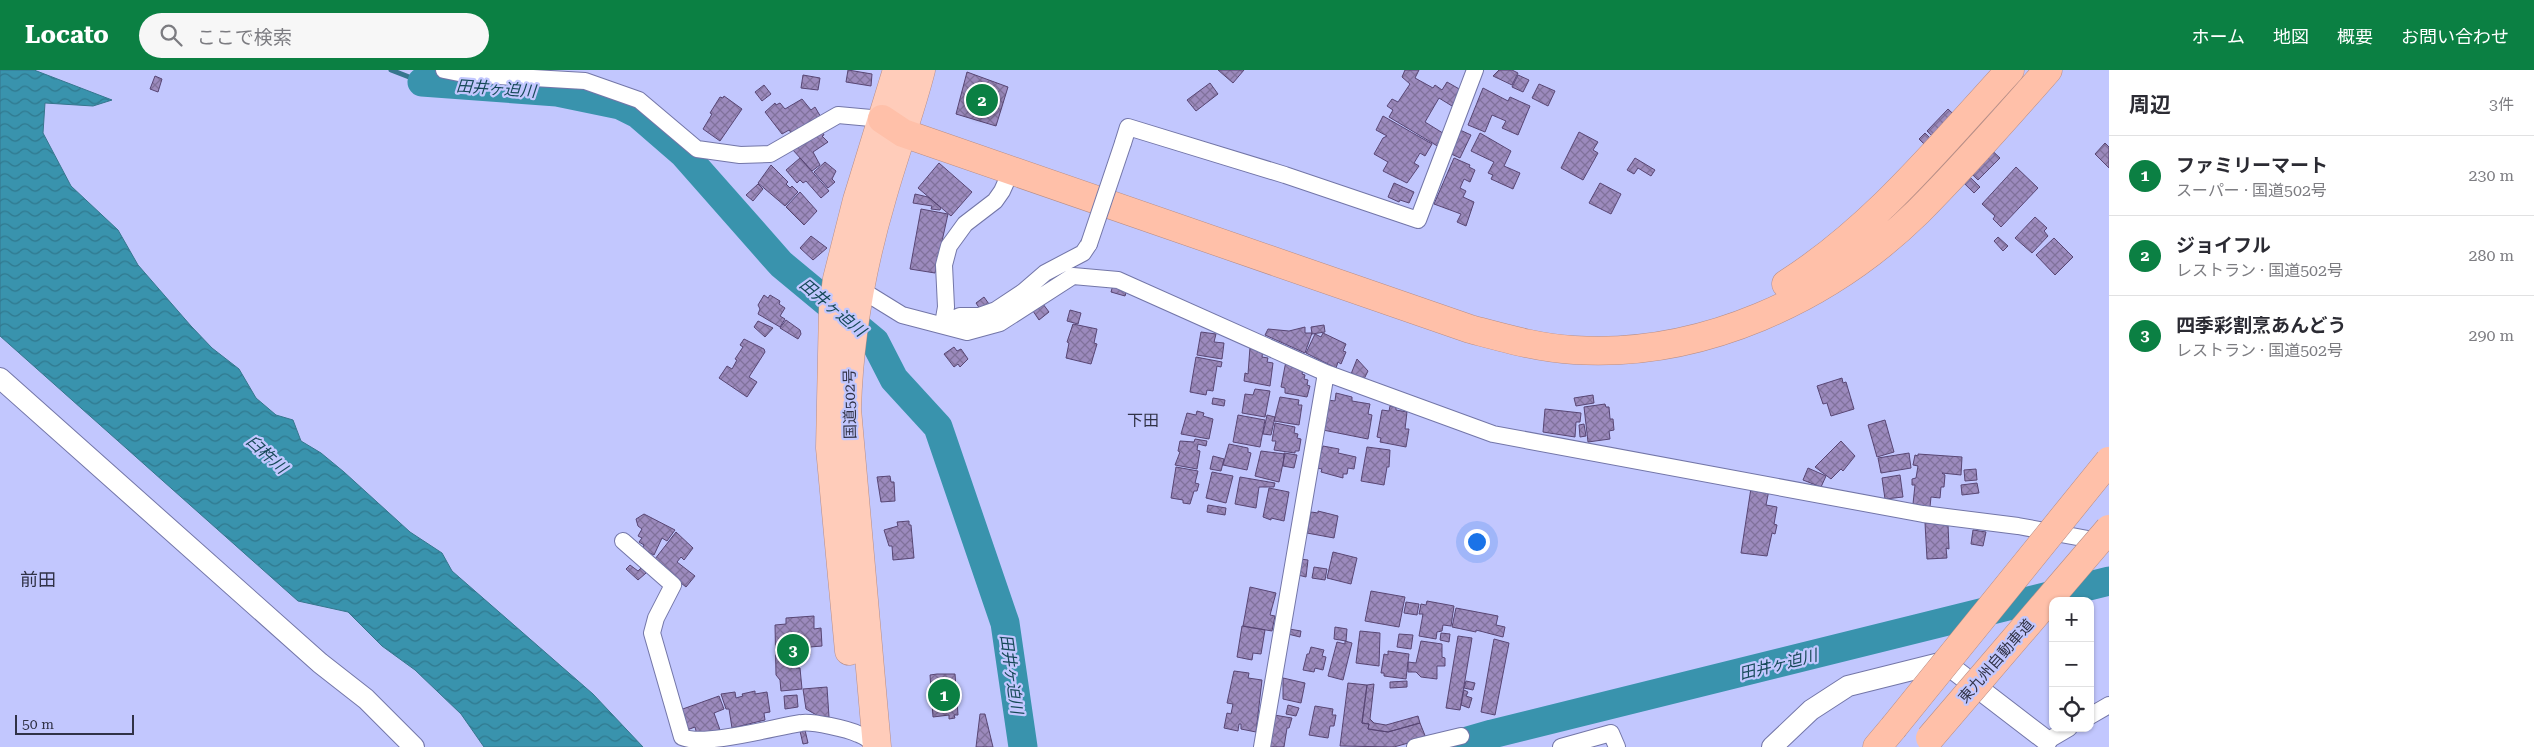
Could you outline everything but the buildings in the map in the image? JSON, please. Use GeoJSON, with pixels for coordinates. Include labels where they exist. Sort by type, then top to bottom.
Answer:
{"type":"FeatureCollection","features":[{"type":"Feature","properties":{"kind":"highway","name":"国道502号"},"geometry":{"type":"LineString","coordinates":[[897,70],[898,123]]}},
{"type":"Feature","properties":{"kind":"highway","name":"国道502号"},"geometry":{"type":"LineString","coordinates":[[871,744],[841,346],[857,200],[898,123],[921,70]]}},
{"type":"Feature","properties":{"kind":"highway"},"geometry":{"type":"LineString","coordinates":[[898,123],[1475,312],[1529,326],[1574,332],[1615,333],[1660,329],[1702,320],[1743,305],[1783,286],[1821,262],[1859,230],[1896,193],[2010,70]]}},
{"type":"Feature","properties":{"kind":"highway"},"geometry":{"type":"LineString","coordinates":[[898,123],[1011,171],[1470,329],[1529,344],[1573,350],[1615,351],[1660,346],[1706,336],[1753,321],[1799,298],[1840,273],[1877,246],[1917,212],[2046,74]]}},
{"type":"Feature","properties":{"kind":"highway"},"geometry":{"type":"LineString","coordinates":[[1885,738],[2109,461]]}},
{"type":"Feature","properties":{"kind":"highway","name":"東九州自動車道"},"geometry":{"type":"LineString","coordinates":[[1926,742],[2109,529]]}},
{"type":"Feature","properties":{"kind":"street"},"geometry":{"type":"LineString","coordinates":[[444,70],[464,74],[585,81],[639,100],[697,149],[740,155],[770,154],[838,115],[898,123]]}},
{"type":"Feature","properties":{"kind":"street"},"geometry":{"type":"LineString","coordinates":[[943,324],[960,316],[979,316],[996,310],[1023,292],[1045,273],[1083,253],[1089,244],[1128,127],[1285,175],[1418,220],[1475,70]]}},
{"type":"Feature","properties":{"kind":"street"},"geometry":{"type":"LineString","coordinates":[[943,324],[946,306],[944,265],[949,246],[965,224],[994,201],[1002,192],[1011,171]]}},
{"type":"Feature","properties":{"kind":"street"},"geometry":{"type":"LineString","coordinates":[[848,285],[902,315],[943,324],[955,330],[967,332],[984,329],[1000,323],[1073,276],[1118,280],[1326,373],[1493,434],[1923,514],[2018,526],[2109,543]]}},
{"type":"Feature","properties":{"kind":"street"},"geometry":{"type":"LineString","coordinates":[[1262,747],[1326,373]]}},
{"type":"Feature","properties":{"kind":"street"},"geometry":{"type":"LineString","coordinates":[[0,378],[306,651],[366,699],[414,747]]}},
{"type":"Feature","properties":{"kind":"street"},"geometry":{"type":"LineString","coordinates":[[623,541],[673,585],[656,618],[652,633],[682,737],[686,742],[697,745],[743,741],[806,722],[871,744]]}},
{"type":"Feature","properties":{"kind":"street"},"geometry":{"type":"LineString","coordinates":[[1772,747],[1811,710],[1848,686],[1944,662],[2047,741],[2062,732]]}},
{"type":"Feature","properties":{"kind":"street"},"geometry":{"type":"LineString","coordinates":[[2094,714],[2109,705]]}},
{"type":"Feature","properties":{"kind":"street"},"geometry":{"type":"LineString","coordinates":[[1561,747],[1611,733],[1616,747]]}},
{"type":"Feature","properties":{"kind":"street"},"geometry":{"type":"LineString","coordinates":[[1415,747],[1461,736]]}},
{"type":"Feature","properties":{"kind":"water","name":"臼杵川"},"geometry":{"type":"Polygon","coordinates":[[[0,70],[34,70],[112,100],[93,106],[45,103],[43,133],[71,186],[118,230],[138,265],[212,348],[239,369],[256,398],[276,415],[293,420],[301,441],[321,453],[344,472],[410,532],[442,553],[452,571],[593,694],[643,747],[484,747],[461,714],[415,670],[382,646],[348,612],[298,601],[0,336],[0,70]]]}},
{"type":"Feature","properties":{"kind":"waterway"},"geometry":{"type":"LineString","coordinates":[[391,70],[422,82]]}},
{"type":"Feature","properties":{"kind":"waterway","name":"田井ヶ迫川"},"geometry":{"type":"LineString","coordinates":[[422,82],[557,92],[620,105],[638,114],[683,153],[781,264],[875,342],[894,379],[938,427],[1005,623],[1023,747]]}},
{"type":"Feature","properties":{"kind":"waterway","name":"田井ヶ迫川"},"geometry":{"type":"LineString","coordinates":[[1447,747],[1492,734],[2109,581]]}},
{"type":"Feature","properties":{"kind":"place","name":"ジョイフル"},"geometry":{"type":"Point","coordinates":[982,100]}},
{"type":"Feature","properties":{"kind":"place","name":"四季彩割烹あんどう"},"geometry":{"type":"Point","coordinates":[793,650]}},
{"type":"Feature","properties":{"kind":"place","name":"ファミリーマート"},"geometry":{"type":"Point","coordinates":[944,695]}},
{"type":"Feature","properties":{"kind":"district","name":"下田"},"geometry":{"type":"Point","coordinates":[1143,420]}},
{"type":"Feature","properties":{"kind":"district","name":"前田"},"geometry":{"type":"Point","coordinates":[38,580]}}]}
